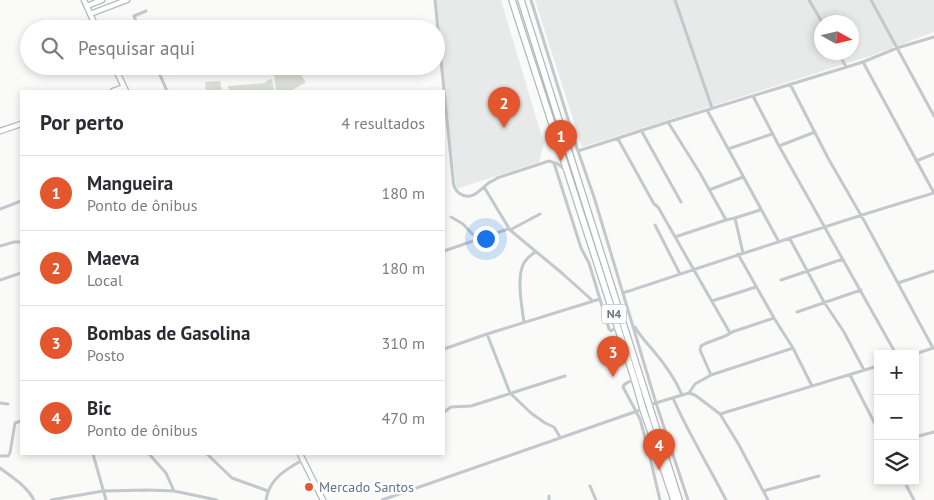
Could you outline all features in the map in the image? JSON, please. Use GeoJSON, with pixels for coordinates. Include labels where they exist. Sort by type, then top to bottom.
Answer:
{"type":"FeatureCollection","features":[{"type":"Feature","properties":{"kind":"highway","name":"N4"},"geometry":{"type":"LineString","coordinates":[[512,0],[674,500]]}},
{"type":"Feature","properties":{"kind":"highway","name":"N4"},"geometry":{"type":"LineString","coordinates":[[521,0],[679,500]]}},
{"type":"Feature","properties":{"kind":"main road"},"geometry":{"type":"LineString","coordinates":[[84,0],[93,20]]}},
{"type":"Feature","properties":{"kind":"main road"},"geometry":{"type":"LineString","coordinates":[[90,0],[100,1]]}},
{"type":"Feature","properties":{"kind":"main road"},"geometry":{"type":"LineString","coordinates":[[90,14],[127,0]]}},
{"type":"Feature","properties":{"kind":"main road"},"geometry":{"type":"LineString","coordinates":[[87,6],[100,1]]}},
{"type":"Feature","properties":{"kind":"main road"},"geometry":{"type":"LineString","coordinates":[[95,20],[102,10]]}},
{"type":"Feature","properties":{"kind":"main road"},"geometry":{"type":"LineString","coordinates":[[118,75],[125,89]]}},
{"type":"Feature","properties":{"kind":"main road"},"geometry":{"type":"LineString","coordinates":[[0,132],[20,124]]}},
{"type":"Feature","properties":{"kind":"main road"},"geometry":{"type":"LineString","coordinates":[[300,455],[322,498]]}},
{"type":"Feature","properties":{"kind":"street"},"geometry":{"type":"LineString","coordinates":[[434,0],[436,20]]}},
{"type":"Feature","properties":{"kind":"street"},"geometry":{"type":"LineString","coordinates":[[531,0],[688,500]]}},
{"type":"Feature","properties":{"kind":"street"},"geometry":{"type":"LineString","coordinates":[[675,0],[712,108]]}},
{"type":"Feature","properties":{"kind":"street"},"geometry":{"type":"LineString","coordinates":[[809,0],[818,15]]}},
{"type":"Feature","properties":{"kind":"street"},"geometry":{"type":"LineString","coordinates":[[871,0],[934,116]]}},
{"type":"Feature","properties":{"kind":"street"},"geometry":{"type":"LineString","coordinates":[[136,20],[134,16],[146,11]]}},
{"type":"Feature","properties":{"kind":"street"},"geometry":{"type":"LineString","coordinates":[[578,151],[863,62],[897,48],[934,37]]}},
{"type":"Feature","properties":{"kind":"street"},"geometry":{"type":"LineString","coordinates":[[842,60],[846,67]]}},
{"type":"Feature","properties":{"kind":"street"},"geometry":{"type":"LineString","coordinates":[[623,292],[934,193],[863,62]]}},
{"type":"Feature","properties":{"kind":"street"},"geometry":{"type":"LineString","coordinates":[[160,75],[167,90]]}},
{"type":"Feature","properties":{"kind":"street"},"geometry":{"type":"LineString","coordinates":[[442,75],[444,90]]}},
{"type":"Feature","properties":{"kind":"street"},"geometry":{"type":"LineString","coordinates":[[790,84],[933,348],[919,353]]}},
{"type":"Feature","properties":{"kind":"street"},"geometry":{"type":"LineString","coordinates":[[754,96],[772,134],[894,350]]}},
{"type":"Feature","properties":{"kind":"street"},"geometry":{"type":"LineString","coordinates":[[445,102],[454,186],[460,194],[465,196],[477,194],[497,178],[545,162],[558,164],[569,174]]}},
{"type":"Feature","properties":{"kind":"street"},"geometry":{"type":"LineString","coordinates":[[707,110],[779,242]]}},
{"type":"Feature","properties":{"kind":"street"},"geometry":{"type":"LineString","coordinates":[[668,122],[696,166],[726,220]]}},
{"type":"Feature","properties":{"kind":"street"},"geometry":{"type":"LineString","coordinates":[[641,130],[681,202]]}},
{"type":"Feature","properties":{"kind":"street"},"geometry":{"type":"LineString","coordinates":[[779,146],[815,132]]}},
{"type":"Feature","properties":{"kind":"street"},"geometry":{"type":"LineString","coordinates":[[728,149],[772,134]]}},
{"type":"Feature","properties":{"kind":"street"},"geometry":{"type":"LineString","coordinates":[[618,139],[730,333]]}},
{"type":"Feature","properties":{"kind":"street"},"geometry":{"type":"LineString","coordinates":[[916,161],[934,154]]}},
{"type":"Feature","properties":{"kind":"street"},"geometry":{"type":"LineString","coordinates":[[553,162],[581,248],[589,263],[608,329],[611,331],[618,326]]}},
{"type":"Feature","properties":{"kind":"street"},"geometry":{"type":"LineString","coordinates":[[709,190],[743,177]]}},
{"type":"Feature","properties":{"kind":"street"},"geometry":{"type":"LineString","coordinates":[[484,187],[509,230],[592,301]]}},
{"type":"Feature","properties":{"kind":"street"},"geometry":{"type":"LineString","coordinates":[[0,209],[20,201]]}},
{"type":"Feature","properties":{"kind":"street"},"geometry":{"type":"LineString","coordinates":[[675,237],[760,210]]}},
{"type":"Feature","properties":{"kind":"street"},"geometry":{"type":"LineString","coordinates":[[445,251],[509,230],[540,214]]}},
{"type":"Feature","properties":{"kind":"street"},"geometry":{"type":"LineString","coordinates":[[450,217],[463,224],[477,239]]}},
{"type":"Feature","properties":{"kind":"street"},"geometry":{"type":"LineString","coordinates":[[735,218],[744,253]]}},
{"type":"Feature","properties":{"kind":"street"},"geometry":{"type":"LineString","coordinates":[[656,225],[680,274]]}},
{"type":"Feature","properties":{"kind":"street"},"geometry":{"type":"LineString","coordinates":[[790,239],[806,271],[844,332],[864,370]]}},
{"type":"Feature","properties":{"kind":"street"},"geometry":{"type":"LineString","coordinates":[[0,246],[20,242]]}},
{"type":"Feature","properties":{"kind":"street"},"geometry":{"type":"LineString","coordinates":[[524,322],[521,271],[525,261],[535,252]]}},
{"type":"Feature","properties":{"kind":"street"},"geometry":{"type":"LineString","coordinates":[[738,254],[774,318],[794,348],[812,386]]}},
{"type":"Feature","properties":{"kind":"street"},"geometry":{"type":"LineString","coordinates":[[781,280],[843,259]]}},
{"type":"Feature","properties":{"kind":"street"},"geometry":{"type":"LineString","coordinates":[[898,283],[934,271]]}},
{"type":"Feature","properties":{"kind":"street"},"geometry":{"type":"LineString","coordinates":[[0,280],[20,273]]}},
{"type":"Feature","properties":{"kind":"street"},"geometry":{"type":"LineString","coordinates":[[712,302],[756,287]]}},
{"type":"Feature","properties":{"kind":"street"},"geometry":{"type":"LineString","coordinates":[[797,312],[861,290]]}},
{"type":"Feature","properties":{"kind":"street"},"geometry":{"type":"LineString","coordinates":[[445,349],[600,299]]}},
{"type":"Feature","properties":{"kind":"street"},"geometry":{"type":"LineString","coordinates":[[711,375],[700,348],[704,344],[774,318]]}},
{"type":"Feature","properties":{"kind":"street"},"geometry":{"type":"LineString","coordinates":[[633,322],[641,337],[672,376],[682,395]]}},
{"type":"Feature","properties":{"kind":"street"},"geometry":{"type":"LineString","coordinates":[[487,334],[510,393],[531,413],[554,427],[560,437]]}},
{"type":"Feature","properties":{"kind":"street"},"geometry":{"type":"LineString","coordinates":[[689,393],[695,384],[711,375],[794,348]]}},
{"type":"Feature","properties":{"kind":"street"},"geometry":{"type":"LineString","coordinates":[[720,414],[874,367]]}},
{"type":"Feature","properties":{"kind":"street"},"geometry":{"type":"LineString","coordinates":[[850,375],[874,422]]}},
{"type":"Feature","properties":{"kind":"street"},"geometry":{"type":"LineString","coordinates":[[445,411],[451,407],[472,406],[565,376]]}},
{"type":"Feature","properties":{"kind":"street"},"geometry":{"type":"LineString","coordinates":[[635,381],[626,383],[624,387],[640,419],[660,500]]}},
{"type":"Feature","properties":{"kind":"street"},"geometry":{"type":"LineString","coordinates":[[649,405],[689,393],[695,395],[720,414],[768,500]]}},
{"type":"Feature","properties":{"kind":"street"},"geometry":{"type":"LineString","coordinates":[[673,398],[682,420],[726,500]]}},
{"type":"Feature","properties":{"kind":"street"},"geometry":{"type":"LineString","coordinates":[[0,403],[8,404]]}},
{"type":"Feature","properties":{"kind":"street"},"geometry":{"type":"LineString","coordinates":[[382,500],[643,409]]}},
{"type":"Feature","properties":{"kind":"street"},"geometry":{"type":"LineString","coordinates":[[0,456],[8,456],[15,423],[20,421]]}},
{"type":"Feature","properties":{"kind":"street"},"geometry":{"type":"LineString","coordinates":[[919,437],[934,432]]}},
{"type":"Feature","properties":{"kind":"street"},"geometry":{"type":"LineString","coordinates":[[93,455],[106,500]]}},
{"type":"Feature","properties":{"kind":"street"},"geometry":{"type":"LineString","coordinates":[[150,455],[166,473],[174,491]]}},
{"type":"Feature","properties":{"kind":"street"},"geometry":{"type":"LineString","coordinates":[[208,455],[232,478],[268,491]]}},
{"type":"Feature","properties":{"kind":"street"},"geometry":{"type":"LineString","coordinates":[[266,500],[274,480],[288,468],[303,460]]}},
{"type":"Feature","properties":{"kind":"street"},"geometry":{"type":"LineString","coordinates":[[0,468],[23,485],[34,500]]}},
{"type":"Feature","properties":{"kind":"street"},"geometry":{"type":"LineString","coordinates":[[763,491],[819,476]]}},
{"type":"Feature","properties":{"kind":"street"},"geometry":{"type":"LineString","coordinates":[[906,485],[914,500]]}},
{"type":"Feature","properties":{"kind":"street"},"geometry":{"type":"LineString","coordinates":[[590,486],[596,500]]}},
{"type":"Feature","properties":{"kind":"street"},"geometry":{"type":"LineString","coordinates":[[52,500],[103,491],[174,491],[217,500]]}},
{"type":"Feature","properties":{"kind":"shaded area"},"geometry":{"type":"Polygon","coordinates":[[[436,0],[501,0],[544,144],[539,162],[456,189],[444,75],[445,20],[438,20],[436,0]]]}},
{"type":"Feature","properties":{"kind":"shaded area"},"geometry":{"type":"Polygon","coordinates":[[[535,0],[934,0],[934,32],[859,59],[859,15],[814,15],[814,60],[857,60],[582,147],[535,0]]]}},
{"type":"Feature","properties":{"kind":"shaded area"},"geometry":{"type":"Polygon","coordinates":[[[274,75],[301,75],[305,81],[305,83],[292,90],[276,90],[274,75]]]}},
{"type":"Feature","properties":{"kind":"shaded area"},"geometry":{"type":"Polygon","coordinates":[[[272,79],[274,90],[229,90],[228,86],[265,83],[272,79]]]}},
{"type":"Feature","properties":{"kind":"shaded area"},"geometry":{"type":"Polygon","coordinates":[[[220,81],[222,90],[206,90],[205,82],[220,81]]]}},
{"type":"Feature","properties":{"kind":"place","name":"Maeva"},"geometry":{"type":"Point","coordinates":[504,128]}},
{"type":"Feature","properties":{"kind":"place","name":"Mangueira"},"geometry":{"type":"Point","coordinates":[561,161]}},
{"type":"Feature","properties":{"kind":"place","name":"Bombas de Gasolina"},"geometry":{"type":"Point","coordinates":[613,377]}},
{"type":"Feature","properties":{"kind":"place","name":"Bic"},"geometry":{"type":"Point","coordinates":[659,470]}},
{"type":"Feature","properties":{"kind":"place","name":"Mercado Santos"},"geometry":{"type":"Point","coordinates":[309,487]}}]}
